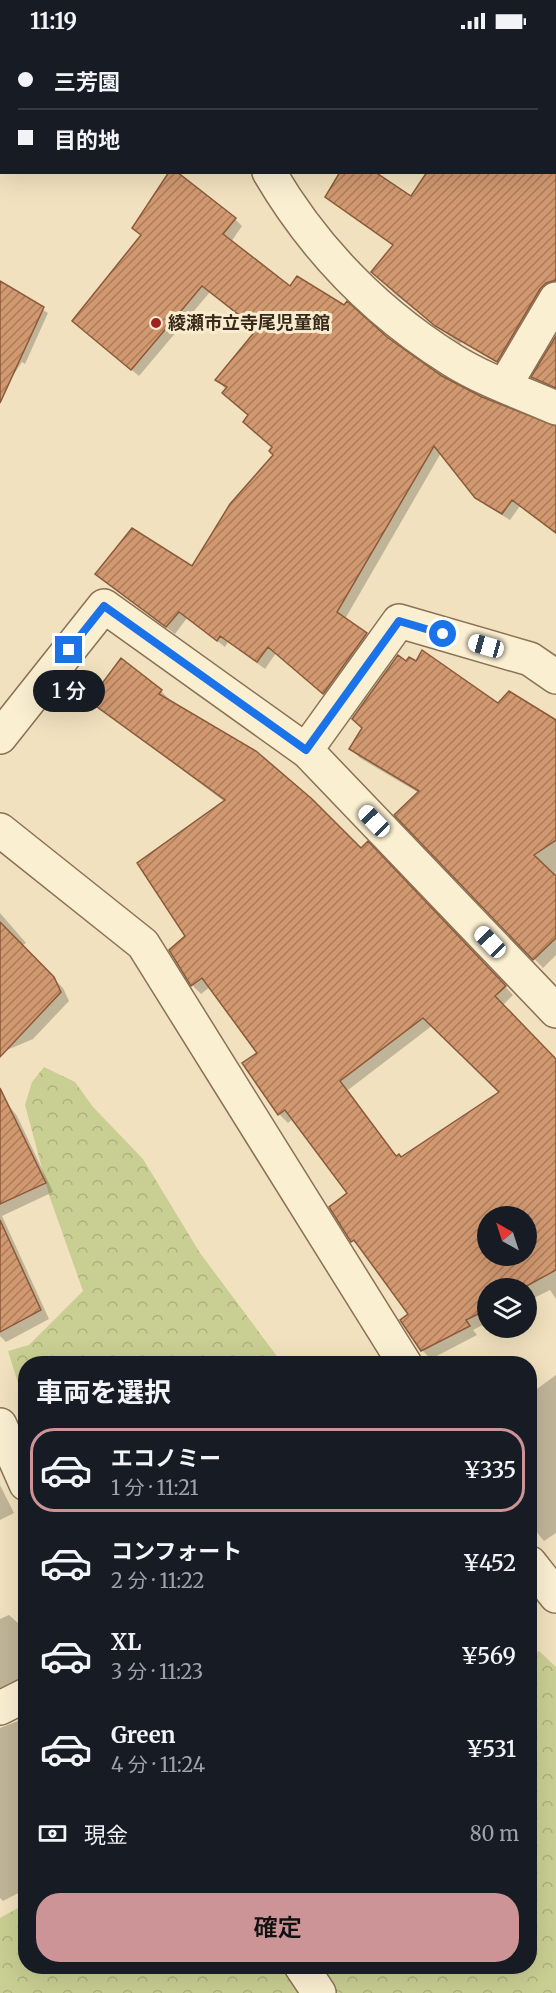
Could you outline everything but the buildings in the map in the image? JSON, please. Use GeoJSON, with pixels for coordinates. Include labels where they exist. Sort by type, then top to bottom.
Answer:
{"type":"FeatureCollection","features":[{"type":"Feature","properties":{"kind":"street"},"geometry":{"type":"LineString","coordinates":[[270,174],[324,251],[380,310],[454,361],[556,408]]}},
{"type":"Feature","properties":{"kind":"street"},"geometry":{"type":"LineString","coordinates":[[505,385],[556,299]]}},
{"type":"Feature","properties":{"kind":"street"},"geometry":{"type":"LineString","coordinates":[[0,737],[104,606],[306,750],[556,1011]]}},
{"type":"Feature","properties":{"kind":"street"},"geometry":{"type":"LineString","coordinates":[[306,750],[399,621],[530,659],[556,677]]}},
{"type":"Feature","properties":{"kind":"street"},"geometry":{"type":"LineString","coordinates":[[0,830],[143,944],[400,1356]]}},
{"type":"Feature","properties":{"kind":"street"},"geometry":{"type":"LineString","coordinates":[[0,1425],[18,1466]]}},
{"type":"Feature","properties":{"kind":"street"},"geometry":{"type":"LineString","coordinates":[[0,1707],[18,1699]]}},
{"type":"Feature","properties":{"kind":"street"},"geometry":{"type":"LineString","coordinates":[[306,1974],[319,1993]]}},
{"type":"Feature","properties":{"kind":"green space"},"geometry":{"type":"Polygon","coordinates":[[[44,1067],[75,1082],[93,1107],[143,1159],[200,1253],[277,1356],[18,1356],[18,1383],[8,1351],[29,1345],[83,1291],[50,1198],[25,1105],[32,1082],[44,1067]]]}},
{"type":"Feature","properties":{"kind":"green space"},"geometry":{"type":"Polygon","coordinates":[[[539,1651],[556,1667],[556,1993],[0,1993],[0,1918],[18,1908],[18,1974],[537,1974],[537,1652],[539,1651]]]}},
{"type":"Feature","properties":{"kind":"place","name":"綾瀬市立寺尾児童館"},"geometry":{"type":"Point","coordinates":[156,323]}},
{"type":"Feature","properties":{"kind":"route"},"geometry":{"type":"LineString","coordinates":[[69,650],[104,606],[306,750],[399,621],[443,634]]}}]}
